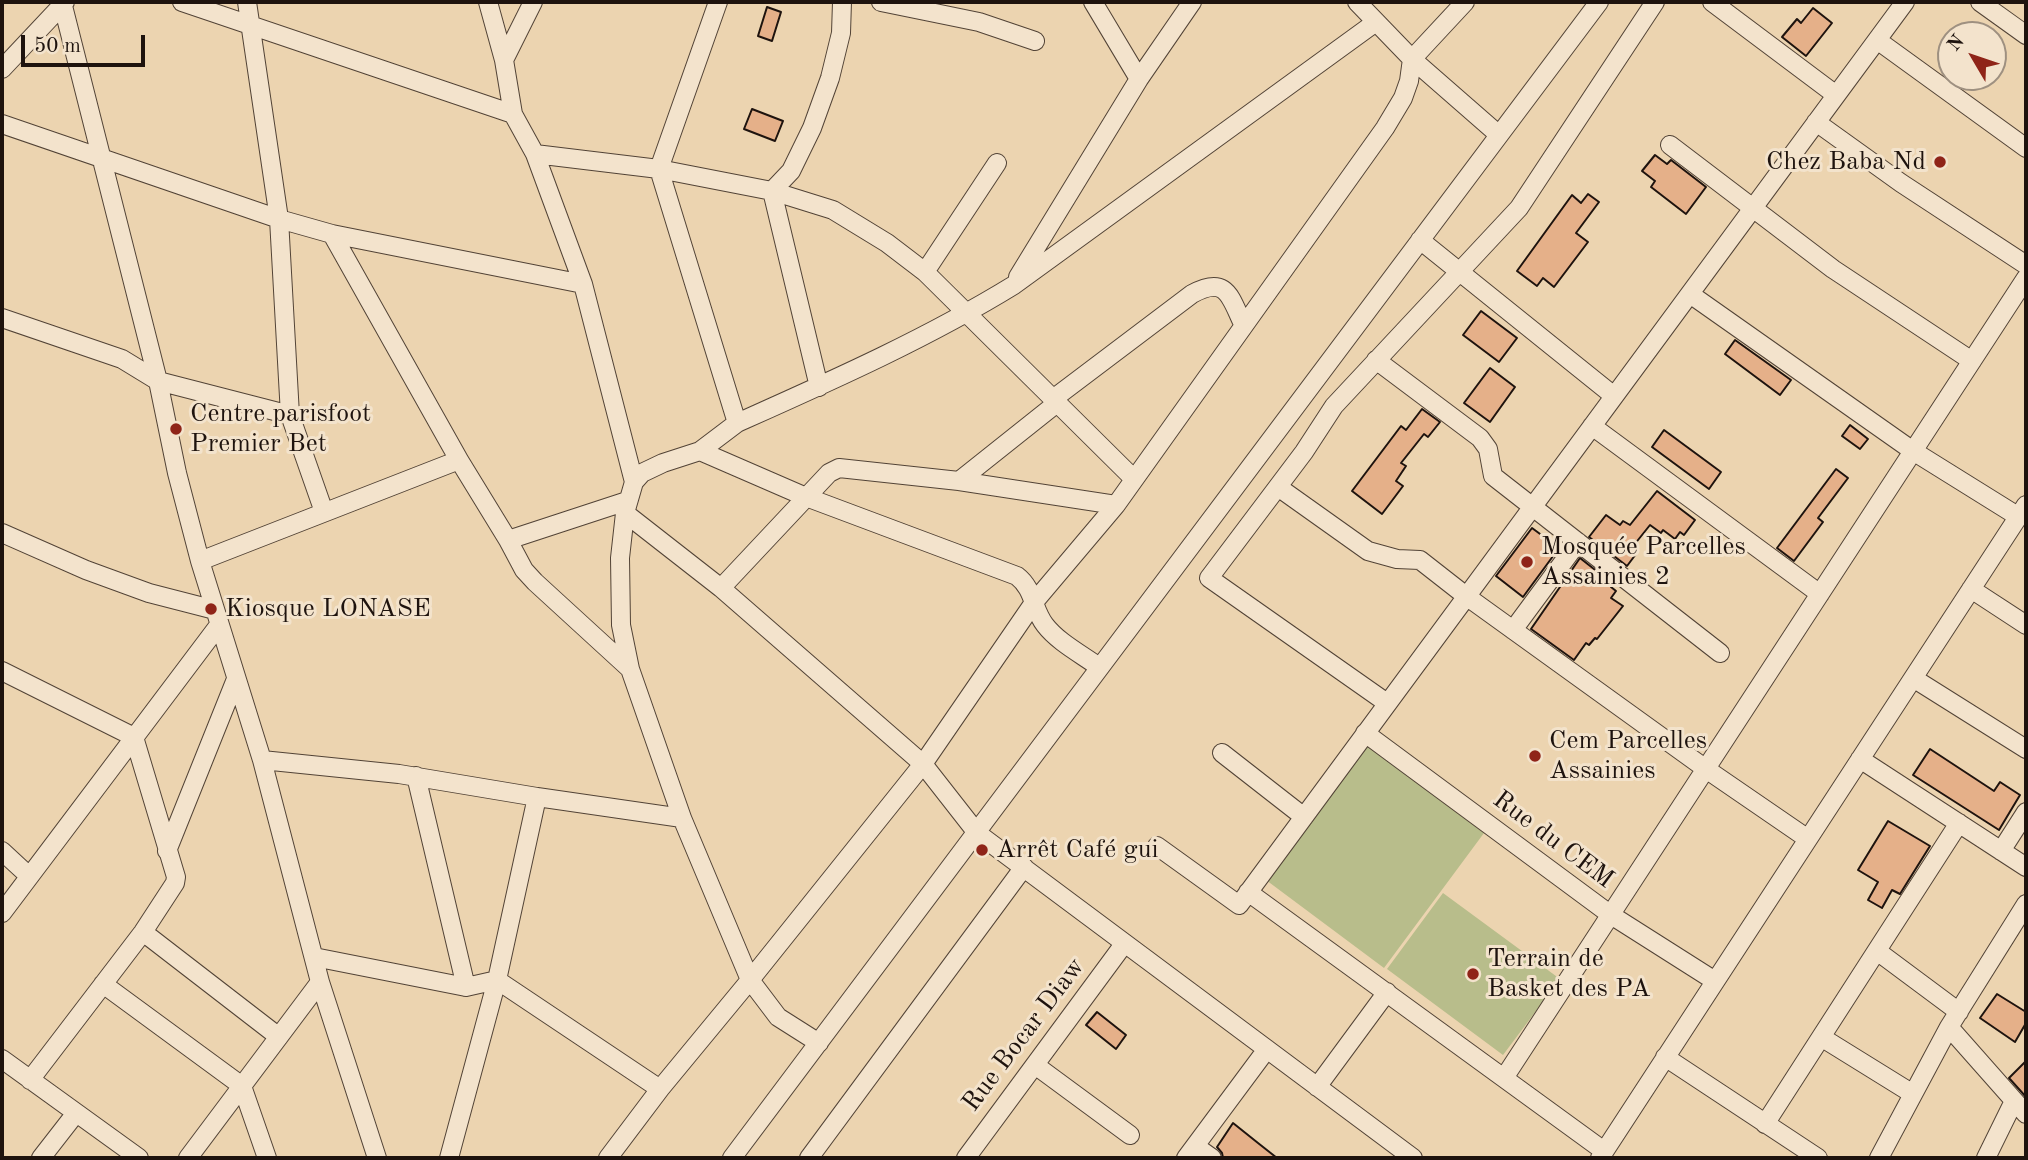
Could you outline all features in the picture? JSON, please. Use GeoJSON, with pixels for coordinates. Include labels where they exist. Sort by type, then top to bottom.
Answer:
{"type":"FeatureCollection","features":[{"type":"Feature","properties":{"kind":"street"},"geometry":{"type":"LineString","coordinates":[[182,2],[513,114]]}},
{"type":"Feature","properties":{"kind":"street"},"geometry":{"type":"LineString","coordinates":[[247,2],[279,219],[290,415],[324,512]]}},
{"type":"Feature","properties":{"kind":"street"},"geometry":{"type":"LineString","coordinates":[[488,2],[504,60],[513,114],[535,154],[583,284],[634,482]]}},
{"type":"Feature","properties":{"kind":"street"},"geometry":{"type":"LineString","coordinates":[[504,60],[533,2]]}},
{"type":"Feature","properties":{"kind":"street"},"geometry":{"type":"LineString","coordinates":[[718,2],[659,169],[737,423]]}},
{"type":"Feature","properties":{"kind":"street"},"geometry":{"type":"LineString","coordinates":[[772,191],[791,171],[812,128],[830,78],[841,33],[842,2]]}},
{"type":"Feature","properties":{"kind":"street"},"geometry":{"type":"LineString","coordinates":[[881,2],[979,22],[1035,41]]}},
{"type":"Feature","properties":{"kind":"street"},"geometry":{"type":"LineString","coordinates":[[1093,2],[1139,79]]}},
{"type":"Feature","properties":{"kind":"street"},"geometry":{"type":"LineString","coordinates":[[1014,285],[1139,79],[1192,2]]}},
{"type":"Feature","properties":{"kind":"street"},"geometry":{"type":"LineString","coordinates":[[1357,2],[1412,59],[1499,135]]}},
{"type":"Feature","properties":{"kind":"street"},"geometry":{"type":"LineString","coordinates":[[608,1158],[660,1089],[923,764],[1035,601],[1116,505],[1385,128],[1403,98],[1412,59],[1465,2]]}},
{"type":"Feature","properties":{"kind":"street"},"geometry":{"type":"LineString","coordinates":[[732,1158],[1600,2]]}},
{"type":"Feature","properties":{"kind":"street"},"geometry":{"type":"LineString","coordinates":[[1387,703],[1209,578],[1278,487],[1334,406],[1520,208],[1655,2]]}},
{"type":"Feature","properties":{"kind":"street"},"geometry":{"type":"LineString","coordinates":[[1712,2],[1836,95]]}},
{"type":"Feature","properties":{"kind":"street"},"geometry":{"type":"LineString","coordinates":[[1157,846],[1239,905],[1905,2]]}},
{"type":"Feature","properties":{"kind":"street"},"geometry":{"type":"LineString","coordinates":[[1980,2],[2026,35]]}},
{"type":"Feature","properties":{"kind":"street"},"geometry":{"type":"LineString","coordinates":[[2,69],[63,3]]}},
{"type":"Feature","properties":{"kind":"street"},"geometry":{"type":"LineString","coordinates":[[63,3],[158,381],[177,473],[200,561],[262,760],[320,982],[377,1158]]}},
{"type":"Feature","properties":{"kind":"street"},"geometry":{"type":"LineString","coordinates":[[818,1043],[778,1017],[750,980],[681,818],[629,669],[621,625],[620,558],[626,507],[634,482],[642,473],[663,463],[700,451],[737,423],[819,387],[968,313],[1014,285],[1376,22]]}},
{"type":"Feature","properties":{"kind":"street"},"geometry":{"type":"LineString","coordinates":[[1877,40],[2026,148]]}},
{"type":"Feature","properties":{"kind":"street"},"geometry":{"type":"LineString","coordinates":[[1816,122],[1901,183],[2026,265]]}},
{"type":"Feature","properties":{"kind":"street"},"geometry":{"type":"LineString","coordinates":[[2,124],[279,219],[332,234],[583,284]]}},
{"type":"Feature","properties":{"kind":"street"},"geometry":{"type":"LineString","coordinates":[[1670,145],[1833,268],[1972,361]]}},
{"type":"Feature","properties":{"kind":"street"},"geometry":{"type":"LineString","coordinates":[[535,154],[659,169],[772,191],[833,210],[887,243],[925,272],[1134,479]]}},
{"type":"Feature","properties":{"kind":"street"},"geometry":{"type":"LineString","coordinates":[[925,272],[997,163]]}},
{"type":"Feature","properties":{"kind":"street"},"geometry":{"type":"LineString","coordinates":[[772,191],[819,387]]}},
{"type":"Feature","properties":{"kind":"street"},"geometry":{"type":"LineString","coordinates":[[332,234],[524,570],[629,669]]}},
{"type":"Feature","properties":{"kind":"street"},"geometry":{"type":"LineString","coordinates":[[1420,240],[1614,396]]}},
{"type":"Feature","properties":{"kind":"street"},"geometry":{"type":"LineString","coordinates":[[1504,1078],[2026,278]]}},
{"type":"Feature","properties":{"kind":"street"},"geometry":{"type":"LineString","coordinates":[[959,481],[1055,401],[1192,294],[1206,286],[1216,285],[1227,291],[1243,324]]}},
{"type":"Feature","properties":{"kind":"street"},"geometry":{"type":"LineString","coordinates":[[1248,891],[1504,1078],[1602,1155],[2022,511],[1913,451],[1690,293]]}},
{"type":"Feature","properties":{"kind":"street"},"geometry":{"type":"LineString","coordinates":[[2,318],[122,359],[158,381],[290,415]]}},
{"type":"Feature","properties":{"kind":"street"},"geometry":{"type":"LineString","coordinates":[[1376,360],[1480,438],[1488,449],[1493,476],[1720,653]]}},
{"type":"Feature","properties":{"kind":"street"},"geometry":{"type":"LineString","coordinates":[[1592,426],[1820,594]]}},
{"type":"Feature","properties":{"kind":"street"},"geometry":{"type":"LineString","coordinates":[[700,451],[806,497],[1017,576],[1035,601],[1038,614],[1053,633],[1099,667]]}},
{"type":"Feature","properties":{"kind":"street"},"geometry":{"type":"LineString","coordinates":[[200,561],[459,460]]}},
{"type":"Feature","properties":{"kind":"street"},"geometry":{"type":"LineString","coordinates":[[721,589],[829,473],[839,468],[959,481],[1116,505]]}},
{"type":"Feature","properties":{"kind":"street"},"geometry":{"type":"LineString","coordinates":[[1278,487],[1368,551],[1397,559],[1420,560],[1706,769],[1808,839]]}},
{"type":"Feature","properties":{"kind":"street"},"geometry":{"type":"LineString","coordinates":[[508,540],[626,507]]}},
{"type":"Feature","properties":{"kind":"street"},"geometry":{"type":"LineString","coordinates":[[626,507],[923,764],[977,833],[1413,1158]]}},
{"type":"Feature","properties":{"kind":"street"},"geometry":{"type":"LineString","coordinates":[[2,533],[86,570],[217,618]]}},
{"type":"Feature","properties":{"kind":"street"},"geometry":{"type":"LineString","coordinates":[[1513,630],[1578,542]]}},
{"type":"Feature","properties":{"kind":"street"},"geometry":{"type":"LineString","coordinates":[[1971,589],[2026,625]]}},
{"type":"Feature","properties":{"kind":"street"},"geometry":{"type":"LineString","coordinates":[[2,913],[134,737],[217,618]]}},
{"type":"Feature","properties":{"kind":"street"},"geometry":{"type":"LineString","coordinates":[[2,671],[134,737],[176,877],[175,883],[143,932],[30,1080]]}},
{"type":"Feature","properties":{"kind":"street"},"geometry":{"type":"LineString","coordinates":[[1913,678],[2026,750]]}},
{"type":"Feature","properties":{"kind":"street"},"geometry":{"type":"LineString","coordinates":[[167,851],[236,680]]}},
{"type":"Feature","properties":{"kind":"street","name":"Rue du CEM"},"geometry":{"type":"LineString","coordinates":[[1365,733],[1611,915],[1715,981]]}},
{"type":"Feature","properties":{"kind":"street"},"geometry":{"type":"LineString","coordinates":[[1222,753],[1304,817]]}},
{"type":"Feature","properties":{"kind":"street"},"geometry":{"type":"LineString","coordinates":[[1860,759],[2026,867]]}},
{"type":"Feature","properties":{"kind":"street"},"geometry":{"type":"LineString","coordinates":[[262,760],[416,776],[681,818]]}},
{"type":"Feature","properties":{"kind":"street"},"geometry":{"type":"LineString","coordinates":[[416,776],[466,987]]}},
{"type":"Feature","properties":{"kind":"street"},"geometry":{"type":"LineString","coordinates":[[449,1158],[497,980],[537,797]]}},
{"type":"Feature","properties":{"kind":"street"},"geometry":{"type":"LineString","coordinates":[[2001,851],[2026,812]]}},
{"type":"Feature","properties":{"kind":"street"},"geometry":{"type":"LineString","coordinates":[[1765,1124],[1959,823]]}},
{"type":"Feature","properties":{"kind":"street"},"geometry":{"type":"LineString","coordinates":[[2,851],[29,876]]}},
{"type":"Feature","properties":{"kind":"street"},"geometry":{"type":"LineString","coordinates":[[808,1158],[1024,867]]}},
{"type":"Feature","properties":{"kind":"street"},"geometry":{"type":"LineString","coordinates":[[1879,1158],[1954,1019],[2026,904]]}},
{"type":"Feature","properties":{"kind":"street"},"geometry":{"type":"LineString","coordinates":[[143,932],[279,1037]]}},
{"type":"Feature","properties":{"kind":"street","name":"Rue Bocar Diaw"},"geometry":{"type":"LineString","coordinates":[[966,1158],[1124,944]]}},
{"type":"Feature","properties":{"kind":"street"},"geometry":{"type":"LineString","coordinates":[[1877,951],[1954,1019],[2020,1108],[1986,1158]]}},
{"type":"Feature","properties":{"kind":"street"},"geometry":{"type":"LineString","coordinates":[[314,957],[466,987],[497,980],[660,1089]]}},
{"type":"Feature","properties":{"kind":"street"},"geometry":{"type":"LineString","coordinates":[[188,1158],[320,982]]}},
{"type":"Feature","properties":{"kind":"street"},"geometry":{"type":"LineString","coordinates":[[103,984],[242,1087],[267,1158]]}},
{"type":"Feature","properties":{"kind":"street"},"geometry":{"type":"LineString","coordinates":[[1317,1087],[1387,992]]}},
{"type":"Feature","properties":{"kind":"street"},"geometry":{"type":"LineString","coordinates":[[1821,1037],[1913,1094]]}},
{"type":"Feature","properties":{"kind":"street"},"geometry":{"type":"LineString","coordinates":[[1212,1158],[1190,1152],[1266,1049]]}},
{"type":"Feature","properties":{"kind":"street"},"geometry":{"type":"LineString","coordinates":[[1665,1058],[1818,1158]]}},
{"type":"Feature","properties":{"kind":"street"},"geometry":{"type":"LineString","coordinates":[[2,1059],[139,1158]]}},
{"type":"Feature","properties":{"kind":"street"},"geometry":{"type":"LineString","coordinates":[[1035,1065],[1130,1135]]}},
{"type":"Feature","properties":{"kind":"street"},"geometry":{"type":"LineString","coordinates":[[41,1158],[76,1113]]}},
{"type":"Feature","properties":{"kind":"green space"},"geometry":{"type":"Polygon","coordinates":[[[1366,745],[1484,833],[1384,968],[1266,880],[1366,745]]]}},
{"type":"Feature","properties":{"kind":"green space","name":"Terrain de Basket des PA"},"geometry":{"type":"Polygon","coordinates":[[[1443,893],[1560,979],[1503,1055],[1387,969],[1443,893]]]}},
{"type":"Feature","properties":{"kind":"building"},"geometry":{"type":"Polygon","coordinates":[[[767,7],[781,12],[772,41],[758,36],[767,7]]]}},
{"type":"Feature","properties":{"kind":"building"},"geometry":{"type":"Polygon","coordinates":[[[1813,8],[1832,23],[1806,56],[1782,37],[1797,19],[1801,23],[1813,8]]]}},
{"type":"Feature","properties":{"kind":"building"},"geometry":{"type":"Polygon","coordinates":[[[752,109],[783,121],[775,141],[744,129],[752,109]]]}},
{"type":"Feature","properties":{"kind":"building"},"geometry":{"type":"Polygon","coordinates":[[[1655,155],[1667,164],[1671,160],[1706,187],[1686,214],[1651,187],[1655,181],[1642,171],[1655,155]]]}},
{"type":"Feature","properties":{"kind":"building"},"geometry":{"type":"Polygon","coordinates":[[[1588,194],[1599,202],[1576,233],[1588,242],[1554,287],[1543,278],[1537,286],[1517,271],[1572,195],[1581,203],[1588,194]]]}},
{"type":"Feature","properties":{"kind":"building"},"geometry":{"type":"Polygon","coordinates":[[[1481,311],[1517,338],[1499,362],[1463,335],[1481,311]]]}},
{"type":"Feature","properties":{"kind":"building"},"geometry":{"type":"Polygon","coordinates":[[[1735,340],[1791,380],[1780,395],[1725,354],[1735,340]]]}},
{"type":"Feature","properties":{"kind":"building"},"geometry":{"type":"Polygon","coordinates":[[[1490,368],[1515,387],[1490,422],[1464,403],[1490,368]]]}},
{"type":"Feature","properties":{"kind":"building"},"geometry":{"type":"Polygon","coordinates":[[[1422,409],[1440,422],[1428,437],[1424,434],[1401,463],[1406,466],[1396,481],[1403,486],[1382,514],[1352,491],[1401,426],[1406,430],[1422,409]]]}},
{"type":"Feature","properties":{"kind":"building"},"geometry":{"type":"Polygon","coordinates":[[[1850,425],[1868,439],[1860,449],[1842,436],[1850,425]]]}},
{"type":"Feature","properties":{"kind":"building"},"geometry":{"type":"Polygon","coordinates":[[[1664,430],[1721,472],[1709,489],[1652,447],[1664,430]]]}},
{"type":"Feature","properties":{"kind":"building"},"geometry":{"type":"Polygon","coordinates":[[[1836,469],[1848,478],[1818,518],[1823,522],[1794,561],[1777,548],[1836,469]]]}},
{"type":"Feature","properties":{"kind":"building"},"geometry":{"type":"Polygon","coordinates":[[[1657,491],[1695,520],[1684,535],[1680,532],[1675,539],[1650,525],[1630,550],[1636,554],[1627,566],[1589,537],[1606,515],[1620,525],[1623,521],[1630,525],[1657,491]]]}},
{"type":"Feature","properties":{"kind":"building","name":"Mosquée Parcelles Assainies 2"},"geometry":{"type":"Polygon","coordinates":[[[1532,528],[1559,548],[1523,597],[1496,576],[1532,528]]]}},
{"type":"Feature","properties":{"kind":"building"},"geometry":{"type":"Polygon","coordinates":[[[1580,558],[1613,584],[1611,587],[1616,591],[1611,598],[1623,606],[1597,639],[1589,645],[1586,643],[1574,660],[1531,629],[1580,558]]]}},
{"type":"Feature","properties":{"kind":"building"},"geometry":{"type":"Polygon","coordinates":[[[1930,749],[1994,791],[2000,782],[2020,795],[1999,830],[1913,775],[1930,749]]]}},
{"type":"Feature","properties":{"kind":"building"},"geometry":{"type":"Polygon","coordinates":[[[1888,821],[1930,846],[1900,894],[1892,890],[1882,908],[1868,900],[1878,882],[1858,870],[1888,821]]]}},
{"type":"Feature","properties":{"kind":"building"},"geometry":{"type":"Polygon","coordinates":[[[1997,994],[2026,1012],[2026,1023],[2015,1042],[1980,1018],[1997,994]]]}},
{"type":"Feature","properties":{"kind":"building"},"geometry":{"type":"Polygon","coordinates":[[[1097,1012],[1126,1035],[1116,1049],[1086,1025],[1097,1012]]]}},
{"type":"Feature","properties":{"kind":"building"},"geometry":{"type":"Polygon","coordinates":[[[2026,1061],[2026,1097],[2009,1078],[2026,1061]]]}},
{"type":"Feature","properties":{"kind":"building"},"geometry":{"type":"Polygon","coordinates":[[[1233,1123],[1277,1158],[1223,1158],[1217,1147],[1233,1123]]]}},
{"type":"Feature","properties":{"kind":"place","name":"Chez Baba Nd"},"geometry":{"type":"Point","coordinates":[1940,162]}},
{"type":"Feature","properties":{"kind":"place","name":"Centre parisfoot Premier Bet"},"geometry":{"type":"Point","coordinates":[176,429]}},
{"type":"Feature","properties":{"kind":"place","name":"Mosquée Parcelles Assainies 2"},"geometry":{"type":"Point","coordinates":[1527,562]}},
{"type":"Feature","properties":{"kind":"place","name":"Kiosque LONASE"},"geometry":{"type":"Point","coordinates":[211,609]}},
{"type":"Feature","properties":{"kind":"place","name":"Cem Parcelles Assainies"},"geometry":{"type":"Point","coordinates":[1535,756]}},
{"type":"Feature","properties":{"kind":"place","name":"Arrêt Café gui"},"geometry":{"type":"Point","coordinates":[982,850]}},
{"type":"Feature","properties":{"kind":"place","name":"Terrain de Basket des PA"},"geometry":{"type":"Point","coordinates":[1473,974]}}]}
